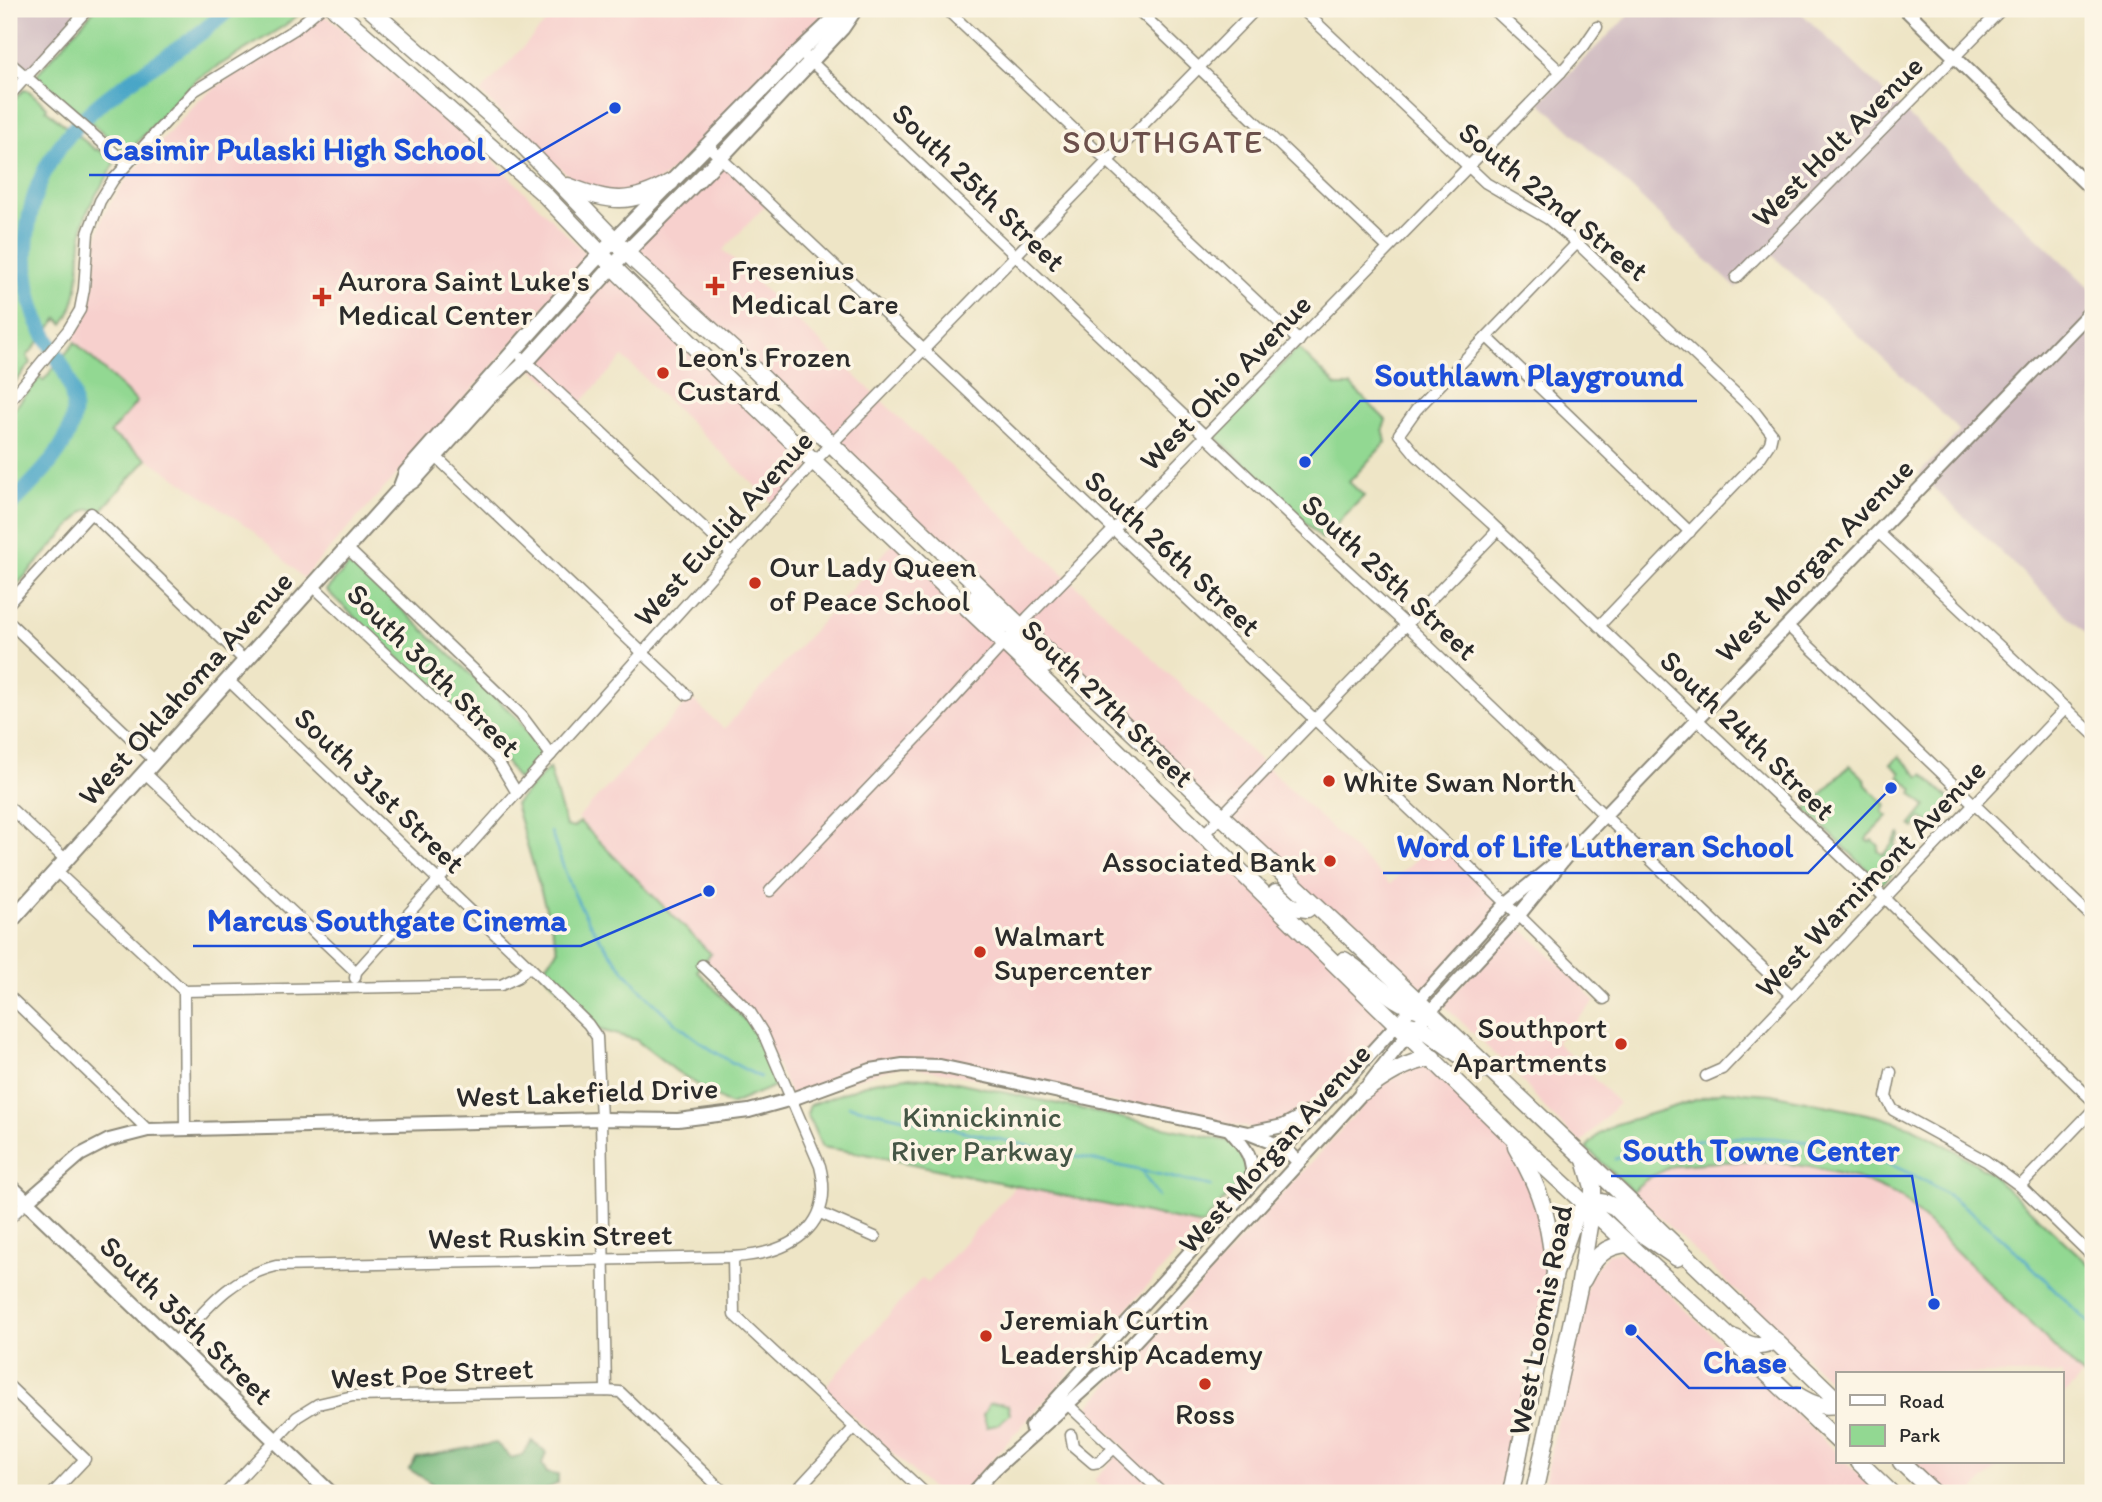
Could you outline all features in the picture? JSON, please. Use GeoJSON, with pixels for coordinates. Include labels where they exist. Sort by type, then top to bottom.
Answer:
{"type":"FeatureCollection","features":[{"type":"Feature","properties":{"kind":"main road","name":"South 27th Street"},"geometry":{"type":"LineString","coordinates":[[335,9],[519,170],[721,373],[942,582],[1397,1022]]}},
{"type":"Feature","properties":{"kind":"main road"},"geometry":{"type":"LineString","coordinates":[[351,9],[404,40]]}},
{"type":"Feature","properties":{"kind":"main road","name":"South 27th Street"},"geometry":{"type":"LineString","coordinates":[[370,9],[515,137],[627,252],[739,355],[1419,1007],[1584,1158],[1836,1401]]}},
{"type":"Feature","properties":{"kind":"main road","name":"West Oklahoma Avenue"},"geometry":{"type":"LineString","coordinates":[[431,453],[526,362],[613,266],[720,158],[833,20],[850,9]]}},
{"type":"Feature","properties":{"kind":"main road","name":"West Oklahoma Avenue"},"geometry":{"type":"LineString","coordinates":[[9,923],[400,489],[414,480],[431,453],[514,351],[601,254],[707,145],[805,56],[842,28],[855,9]]}},
{"type":"Feature","properties":{"kind":"main road"},"geometry":{"type":"LineString","coordinates":[[418,81],[441,83],[450,80]]}},
{"type":"Feature","properties":{"kind":"main road"},"geometry":{"type":"LineString","coordinates":[[563,184],[600,198],[621,200],[652,192],[671,182]]}},
{"type":"Feature","properties":{"kind":"main road"},"geometry":{"type":"LineString","coordinates":[[547,314],[559,325]]}},
{"type":"Feature","properties":{"kind":"main road"},"geometry":{"type":"LineString","coordinates":[[721,373],[739,355]]}},
{"type":"Feature","properties":{"kind":"main road"},"geometry":{"type":"LineString","coordinates":[[942,582],[963,590],[1004,625],[1020,626]]}},
{"type":"Feature","properties":{"kind":"main road"},"geometry":{"type":"LineString","coordinates":[[1005,643],[1021,643],[1054,671],[1071,674]]}},
{"type":"Feature","properties":{"kind":"main road"},"geometry":{"type":"LineString","coordinates":[[1132,765],[1150,762],[1159,757]]}},
{"type":"Feature","properties":{"kind":"main road"},"geometry":{"type":"LineString","coordinates":[[1236,866],[1268,885],[1293,907],[1307,909],[1313,904]]}},
{"type":"Feature","properties":{"kind":"main road"},"geometry":{"type":"LineString","coordinates":[[1307,936],[1349,963],[1390,996],[1419,1007]]}},
{"type":"Feature","properties":{"kind":"main road"},"geometry":{"type":"LineString","coordinates":[[1397,1022],[1413,1030],[1430,1033],[1475,1068],[1500,1079]]}},
{"type":"Feature","properties":{"kind":"main road"},"geometry":{"type":"LineString","coordinates":[[1413,1030],[1433,1058],[1508,1133],[1590,1205],[1836,1439]]}},
{"type":"Feature","properties":{"kind":"main road"},"geometry":{"type":"LineString","coordinates":[[1363,1092],[1412,1063],[1433,1058]]}},
{"type":"Feature","properties":{"kind":"main road"},"geometry":{"type":"LineString","coordinates":[[1508,1133],[1533,1176],[1545,1207],[1555,1273]]}},
{"type":"Feature","properties":{"kind":"main road","name":"West Loomis Road"},"geometry":{"type":"LineString","coordinates":[[1534,1493],[1578,1288],[1593,1187],[1584,1158]]}},
{"type":"Feature","properties":{"kind":"main road","name":"South 35th Street"},"geometry":{"type":"LineString","coordinates":[[9,1185],[330,1493]]}},
{"type":"Feature","properties":{"kind":"main road"},"geometry":{"type":"LineString","coordinates":[[1590,1205],[1615,1208],[1642,1234],[1722,1290]]}},
{"type":"Feature","properties":{"kind":"main road","name":"West Loomis Road"},"geometry":{"type":"LineString","coordinates":[[1512,1489],[1555,1273],[1574,1217],[1590,1205]]}},
{"type":"Feature","properties":{"kind":"main road"},"geometry":{"type":"LineString","coordinates":[[1578,1288],[1589,1267],[1601,1253],[1611,1246],[1629,1244]]}},
{"type":"Feature","properties":{"kind":"main road"},"geometry":{"type":"LineString","coordinates":[[1726,1335],[1757,1347],[1769,1345],[1775,1340]]}},
{"type":"Feature","properties":{"kind":"main road"},"geometry":{"type":"LineString","coordinates":[[1544,1337],[1545,1369],[1549,1380],[1556,1385]]}},
{"type":"Feature","properties":{"kind":"main road"},"geometry":{"type":"LineString","coordinates":[[1777,1383],[1817,1405],[1836,1403]]}},
{"type":"Feature","properties":{"kind":"main road"},"geometry":{"type":"LineString","coordinates":[[1816,1421],[1824,1415],[1836,1416]]}},
{"type":"Feature","properties":{"kind":"main road"},"geometry":{"type":"LineString","coordinates":[[1861,1464],[1891,1493]]}},
{"type":"Feature","properties":{"kind":"main road"},"geometry":{"type":"LineString","coordinates":[[1903,1464],[1934,1493]]}},
{"type":"Feature","properties":{"kind":"main road"},"geometry":{"type":"LineString","coordinates":[[1512,1489],[1527,1476],[1538,1472]]}},
{"type":"Feature","properties":{"kind":"street"},"geometry":{"type":"LineString","coordinates":[[9,96],[88,9]]}},
{"type":"Feature","properties":{"kind":"street"},"geometry":{"type":"LineString","coordinates":[[9,402],[75,320],[82,301],[87,241],[93,216],[113,180],[194,91],[295,29],[319,9]]}},
{"type":"Feature","properties":{"kind":"street"},"geometry":{"type":"LineString","coordinates":[[946,9],[1298,341]]}},
{"type":"Feature","properties":{"kind":"street"},"geometry":{"type":"LineString","coordinates":[[1137,9],[1388,248]]}},
{"type":"Feature","properties":{"kind":"street","name":"West Euclid Avenue"},"geometry":{"type":"LineString","coordinates":[[356,972],[814,462],[1256,9]]}},
{"type":"Feature","properties":{"kind":"street","name":"South 22nd Street"},"geometry":{"type":"LineString","coordinates":[[1302,9],[1486,183],[1548,219],[1577,243],[1755,412],[1772,434],[1770,443],[1760,458],[1690,532]]}},
{"type":"Feature","properties":{"kind":"street"},"geometry":{"type":"LineString","coordinates":[[1493,9],[1561,72]]}},
{"type":"Feature","properties":{"kind":"street"},"geometry":{"type":"LineString","coordinates":[[1905,9],[2093,191]]}},
{"type":"Feature","properties":{"kind":"street","name":"West Holt Avenue"},"geometry":{"type":"LineString","coordinates":[[1736,278],[2001,9]]}},
{"type":"Feature","properties":{"kind":"street","name":"West Ohio Avenue"},"geometry":{"type":"LineString","coordinates":[[770,891],[1020,626],[1561,72],[1597,27]]}},
{"type":"Feature","properties":{"kind":"street","name":"South 25th Street"},"geometry":{"type":"LineString","coordinates":[[805,56],[1205,437],[1407,625],[1792,996]]}},
{"type":"Feature","properties":{"kind":"street"},"geometry":{"type":"LineString","coordinates":[[9,62],[127,164]]}},
{"type":"Feature","properties":{"kind":"street","name":"South 26th Street"},"geometry":{"type":"LineString","coordinates":[[707,145],[1519,915],[1604,999]]}},
{"type":"Feature","properties":{"kind":"street"},"geometry":{"type":"LineString","coordinates":[[1577,243],[1487,337],[1690,532],[1599,626]]}},
{"type":"Feature","properties":{"kind":"street","name":"West Morgan Avenue"},"geometry":{"type":"LineString","coordinates":[[1062,1399],[1121,1356],[1363,1092],[1413,1030],[1419,1007],[1507,904],[1573,848],[1605,816],[2093,309]]}},
{"type":"Feature","properties":{"kind":"street","name":"South 24th Street"},"geometry":{"type":"LineString","coordinates":[[1487,337],[1416,410],[1399,434],[1417,456],[1885,898],[2093,1101]]}},
{"type":"Feature","properties":{"kind":"street"},"geometry":{"type":"LineString","coordinates":[[514,351],[732,554]]}},
{"type":"Feature","properties":{"kind":"street"},"geometry":{"type":"LineString","coordinates":[[431,453],[687,695]]}},
{"type":"Feature","properties":{"kind":"street"},"geometry":{"type":"LineString","coordinates":[[9,603],[91,513],[245,661]]}},
{"type":"Feature","properties":{"kind":"street"},"geometry":{"type":"LineString","coordinates":[[1203,835],[1498,530]]}},
{"type":"Feature","properties":{"kind":"street"},"geometry":{"type":"LineString","coordinates":[[1878,532],[2093,734]]}},
{"type":"Feature","properties":{"kind":"street","name":"South 30th Street"},"geometry":{"type":"LineString","coordinates":[[347,548],[521,715],[551,755]]}},
{"type":"Feature","properties":{"kind":"street","name":"South 30th Street"},"geometry":{"type":"LineString","coordinates":[[313,586],[496,758],[517,793]]}},
{"type":"Feature","properties":{"kind":"street"},"geometry":{"type":"LineString","coordinates":[[9,622],[154,760]]}},
{"type":"Feature","properties":{"kind":"street"},"geometry":{"type":"LineString","coordinates":[[1788,626],[2093,918]]}},
{"type":"Feature","properties":{"kind":"street","name":"South 31st Street"},"geometry":{"type":"LineString","coordinates":[[228,680],[588,1024],[597,1037],[601,1119]]}},
{"type":"Feature","properties":{"kind":"street","name":"West Warnimont Avenue"},"geometry":{"type":"LineString","coordinates":[[1706,1076],[1722,1069],[2066,708]]}},
{"type":"Feature","properties":{"kind":"street"},"geometry":{"type":"LineString","coordinates":[[144,772],[356,972],[355,988]]}},
{"type":"Feature","properties":{"kind":"street"},"geometry":{"type":"LineString","coordinates":[[9,807],[61,866],[184,991],[185,1129]]}},
{"type":"Feature","properties":{"kind":"street","name":"West Morgan Avenue"},"geometry":{"type":"LineString","coordinates":[[973,1493],[1062,1399],[1251,1183],[1397,1022],[1419,1007],[1519,915],[1573,848]]}},
{"type":"Feature","properties":{"kind":"street"},"geometry":{"type":"LineString","coordinates":[[702,965],[750,1012],[763,1033],[816,1153],[824,1196],[820,1213],[876,1237]]}},
{"type":"Feature","properties":{"kind":"street"},"geometry":{"type":"LineString","coordinates":[[184,991],[501,985],[529,966]]}},
{"type":"Feature","properties":{"kind":"street"},"geometry":{"type":"LineString","coordinates":[[9,996],[148,1130]]}},
{"type":"Feature","properties":{"kind":"street","name":"West Lakefield Drive"},"geometry":{"type":"LineString","coordinates":[[9,1219],[80,1155],[109,1140],[148,1130],[601,1119],[678,1121],[719,1116],[792,1099],[871,1070],[903,1065],[940,1066],[1248,1133],[1283,1147],[1298,1162]]}},
{"type":"Feature","properties":{"kind":"street"},"geometry":{"type":"LineString","coordinates":[[1891,1072],[1886,1097],[1893,1110],[1986,1161],[2020,1186],[2093,1257]]}},
{"type":"Feature","properties":{"kind":"street"},"geometry":{"type":"LineString","coordinates":[[1248,1133],[1283,1126],[1323,1104]]}},
{"type":"Feature","properties":{"kind":"street"},"geometry":{"type":"LineString","coordinates":[[2020,1186],[2093,1110]]}},
{"type":"Feature","properties":{"kind":"street"},"geometry":{"type":"LineString","coordinates":[[601,1119],[606,1391],[620,1392],[725,1493]]}},
{"type":"Feature","properties":{"kind":"street"},"geometry":{"type":"LineString","coordinates":[[1229,1129],[1250,1156],[1253,1171],[1251,1183]]}},
{"type":"Feature","properties":{"kind":"street","name":"West Ruskin Street"},"geometry":{"type":"LineString","coordinates":[[174,1344],[230,1287],[256,1271],[276,1266],[757,1256],[788,1246],[806,1233],[820,1213]]}},
{"type":"Feature","properties":{"kind":"street"},"geometry":{"type":"LineString","coordinates":[[733,1257],[734,1315],[925,1493]]}},
{"type":"Feature","properties":{"kind":"street"},"geometry":{"type":"LineString","coordinates":[[9,1386],[85,1459],[53,1493]]}},
{"type":"Feature","properties":{"kind":"street","name":"West Poe Street"},"geometry":{"type":"LineString","coordinates":[[274,1440],[297,1418],[318,1404],[353,1396],[606,1391]]}},
{"type":"Feature","properties":{"kind":"street"},"geometry":{"type":"LineString","coordinates":[[1062,1399],[1162,1493]]}},
{"type":"Feature","properties":{"kind":"street"},"geometry":{"type":"LineString","coordinates":[[794,1493],[855,1427]]}},
{"type":"Feature","properties":{"kind":"street"},"geometry":{"type":"LineString","coordinates":[[1071,1435],[1073,1446],[1093,1463],[1099,1462],[1114,1448]]}},
{"type":"Feature","properties":{"kind":"street"},"geometry":{"type":"LineString","coordinates":[[226,1493],[274,1440]]}},
{"type":"Feature","properties":{"kind":"shaded area"},"geometry":{"type":"Polygon","coordinates":[[[9,9],[88,9],[9,96],[9,9]]]}},
{"type":"Feature","properties":{"kind":"shaded area"},"geometry":{"type":"Polygon","coordinates":[[[553,9],[831,9],[667,175],[655,184],[615,196],[575,182],[480,93],[554,14],[553,9]]]}},
{"type":"Feature","properties":{"kind":"shaded area"},"geometry":{"type":"Polygon","coordinates":[[[1624,9],[1797,9],[2093,291],[2093,640],[1919,474],[1959,432],[1955,426],[1770,253],[1736,288],[1540,102],[1629,15],[1624,9]]]}},
{"type":"Feature","properties":{"kind":"shaded area","name":"Aurora Saint Luke's Medical Center"},"geometry":{"type":"Polygon","coordinates":[[[323,16],[331,19],[480,147],[586,257],[447,419],[303,578],[250,528],[110,433],[137,402],[72,338],[87,315],[95,278],[97,239],[103,215],[125,181],[199,100],[229,78],[292,41],[323,16]]]}},
{"type":"Feature","properties":{"kind":"shaded area"},"geometry":{"type":"Polygon","coordinates":[[[720,158],[768,203],[723,250],[1390,884],[1439,837],[1507,903],[1417,1001],[627,252],[720,158]]]}},
{"type":"Feature","properties":{"kind":"shaded area"},"geometry":{"type":"Polygon","coordinates":[[[613,266],[814,462],[776,506],[623,357],[576,408],[526,362],[613,266]]]}},
{"type":"Feature","properties":{"kind":"shaded area"},"geometry":{"type":"Polygon","coordinates":[[[896,540],[1397,1022],[1323,1104],[1267,1131],[903,1065],[792,1099],[763,1033],[702,965],[711,954],[578,818],[691,698],[724,729],[896,540]]]}},
{"type":"Feature","properties":{"kind":"shaded area"},"geometry":{"type":"Polygon","coordinates":[[[1518,928],[1577,980],[1595,1001],[1556,1042],[1619,1103],[1581,1143],[1550,1114],[1517,1075],[1446,1007],[1445,1003],[1513,930],[1518,928]]]}},
{"type":"Feature","properties":{"kind":"shaded area"},"geometry":{"type":"Polygon","coordinates":[[[1417,1066],[1429,1067],[1510,1147],[1532,1185],[1547,1258],[1539,1318],[1501,1493],[1107,1493],[1094,1480],[1125,1447],[1088,1413],[1089,1406],[1382,1085],[1417,1066]]]}},
{"type":"Feature","properties":{"kind":"shaded area"},"geometry":{"type":"Polygon","coordinates":[[[1766,1161],[1810,1167],[1857,1178],[1901,1197],[2083,1375],[2064,1395],[2064,1372],[1836,1372],[1836,1387],[1632,1191],[1648,1178],[1675,1165],[1766,1161]]]}},
{"type":"Feature","properties":{"kind":"shaded area","name":"Jeremiah Curtin Leadership Academy"},"geometry":{"type":"Polygon","coordinates":[[[1016,1185],[1202,1225],[962,1493],[936,1493],[823,1389],[922,1278],[928,1283],[1016,1185]]]}},
{"type":"Feature","properties":{"kind":"shaded area"},"geometry":{"type":"Polygon","coordinates":[[[1625,1252],[1836,1452],[1836,1464],[1848,1464],[1879,1493],[1542,1493],[1584,1296],[1591,1275],[1608,1253],[1625,1252]]]}},
{"type":"Feature","properties":{"kind":"shaded area"},"geometry":{"type":"Polygon","coordinates":[[[1916,1464],[2000,1464],[1971,1493],[1947,1493],[1916,1464]]]}},
{"type":"Feature","properties":{"kind":"green space"},"geometry":{"type":"Polygon","coordinates":[[[95,9],[306,9],[284,26],[197,79],[130,150],[125,151],[37,78],[38,73],[95,9]]]}},
{"type":"Feature","properties":{"kind":"green space"},"geometry":{"type":"Polygon","coordinates":[[[23,90],[29,91],[47,107],[46,110],[113,161],[114,165],[85,218],[75,299],[70,312],[63,324],[58,318],[27,356],[31,363],[9,390],[9,105],[23,90]]]}},
{"type":"Feature","properties":{"kind":"green space"},"geometry":{"type":"Polygon","coordinates":[[[75,342],[137,402],[110,433],[147,459],[100,512],[90,509],[84,511],[9,594],[9,415],[40,377],[43,381],[75,342]]]}},
{"type":"Feature","properties":{"kind":"green space"},"geometry":{"type":"Polygon","coordinates":[[[1298,348],[1337,386],[1351,386],[1386,420],[1383,429],[1386,442],[1349,482],[1364,496],[1322,539],[1214,435],[1298,348]]]}},
{"type":"Feature","properties":{"kind":"green space"},"geometry":{"type":"Polygon","coordinates":[[[352,562],[518,719],[542,754],[518,780],[501,755],[326,590],[352,562]]]}},
{"type":"Feature","properties":{"kind":"green space"},"geometry":{"type":"Polygon","coordinates":[[[1899,756],[1920,777],[1923,774],[1957,806],[1937,826],[1921,818],[1914,828],[1911,825],[1926,806],[1912,793],[1914,790],[1891,764],[1899,756]]]}},
{"type":"Feature","properties":{"kind":"green space"},"geometry":{"type":"Polygon","coordinates":[[[1850,765],[1886,805],[1883,812],[1888,816],[1866,840],[1873,840],[1879,846],[1878,851],[1884,855],[1900,834],[1901,836],[1895,845],[1902,863],[1882,884],[1806,810],[1850,765]]]}},
{"type":"Feature","properties":{"kind":"green space"},"geometry":{"type":"Polygon","coordinates":[[[549,768],[566,826],[573,828],[580,822],[711,954],[697,971],[752,1027],[777,1085],[730,1105],[676,1071],[636,1040],[600,1030],[542,972],[558,949],[515,804],[549,768]]]}},
{"type":"Feature","properties":{"kind":"green space","name":"Kinnickinnic River Parkway"},"geometry":{"type":"Polygon","coordinates":[[[907,1077],[943,1079],[1228,1141],[1241,1150],[1246,1175],[1202,1225],[822,1147],[807,1114],[810,1105],[873,1082],[907,1077]]]}},
{"type":"Feature","properties":{"kind":"green space"},"geometry":{"type":"Polygon","coordinates":[[[1725,1091],[1772,1094],[1881,1117],[1912,1127],[1989,1172],[2093,1268],[2093,1385],[1901,1197],[1857,1178],[1810,1167],[1766,1161],[1675,1165],[1648,1178],[1632,1191],[1586,1148],[1598,1135],[1614,1125],[1725,1091]]]}},
{"type":"Feature","properties":{"kind":"green space"},"geometry":{"type":"Polygon","coordinates":[[[989,1404],[1008,1405],[1010,1414],[997,1425],[987,1427],[983,1415],[989,1404]]]}},
{"type":"Feature","properties":{"kind":"green space"},"geometry":{"type":"Polygon","coordinates":[[[532,1441],[546,1453],[542,1464],[547,1473],[558,1475],[558,1483],[540,1493],[441,1493],[409,1469],[416,1458],[496,1443],[511,1458],[522,1455],[532,1441]]]}},
{"type":"Feature","properties":{"kind":"waterway"},"geometry":{"type":"LineString","coordinates":[[9,507],[46,468],[62,446],[72,422],[74,408],[69,381],[37,319],[27,281],[26,240],[29,219],[41,180],[67,137],[87,115],[109,96],[206,29],[229,9]]}},
{"type":"Feature","properties":{"kind":"waterway"},"geometry":{"type":"LineString","coordinates":[[551,832],[579,903],[591,925],[625,972],[687,1032],[734,1064],[760,1077]]}},
{"type":"Feature","properties":{"kind":"waterway"},"geometry":{"type":"LineString","coordinates":[[849,1106],[1211,1186]]}},
{"type":"Feature","properties":{"kind":"waterway"},"geometry":{"type":"LineString","coordinates":[[1615,1159],[1689,1142],[1747,1137],[1813,1143],[1877,1160],[1908,1172],[1965,1207],[2015,1250],[2093,1327]]}},
{"type":"Feature","properties":{"kind":"waterway"},"geometry":{"type":"LineString","coordinates":[[1143,1173],[1158,1197]]}},
{"type":"Feature","properties":{"kind":"place","name":"Casimir Pulaski High School"},"geometry":{"type":"Point","coordinates":[615,108]}},
{"type":"Feature","properties":{"kind":"place","name":"Fresenius Medical Care"},"geometry":{"type":"Point","coordinates":[715,286]}},
{"type":"Feature","properties":{"kind":"place","name":"Aurora Saint Luke's Medical Center"},"geometry":{"type":"Point","coordinates":[322,297]}},
{"type":"Feature","properties":{"kind":"place","name":"Leon's Frozen Custard"},"geometry":{"type":"Point","coordinates":[663,373]}},
{"type":"Feature","properties":{"kind":"place","name":"Southlawn Playground"},"geometry":{"type":"Point","coordinates":[1305,462]}},
{"type":"Feature","properties":{"kind":"place","name":"Our Lady Queen of Peace School"},"geometry":{"type":"Point","coordinates":[755,583]}},
{"type":"Feature","properties":{"kind":"place","name":"White Swan North"},"geometry":{"type":"Point","coordinates":[1329,781]}},
{"type":"Feature","properties":{"kind":"place","name":"Word of Life Lutheran School"},"geometry":{"type":"Point","coordinates":[1891,788]}},
{"type":"Feature","properties":{"kind":"place","name":"Associated Bank"},"geometry":{"type":"Point","coordinates":[1330,861]}},
{"type":"Feature","properties":{"kind":"place","name":"Marcus Southgate Cinema"},"geometry":{"type":"Point","coordinates":[709,891]}},
{"type":"Feature","properties":{"kind":"place","name":"Walmart Supercenter"},"geometry":{"type":"Point","coordinates":[980,952]}},
{"type":"Feature","properties":{"kind":"place","name":"Southport Apartments"},"geometry":{"type":"Point","coordinates":[1621,1044]}},
{"type":"Feature","properties":{"kind":"place","name":"South Towne Center"},"geometry":{"type":"Point","coordinates":[1934,1304]}},
{"type":"Feature","properties":{"kind":"place","name":"Chase"},"geometry":{"type":"Point","coordinates":[1631,1330]}},
{"type":"Feature","properties":{"kind":"place","name":"Jeremiah Curtin Leadership Academy"},"geometry":{"type":"Point","coordinates":[986,1336]}},
{"type":"Feature","properties":{"kind":"place","name":"Ross"},"geometry":{"type":"Point","coordinates":[1205,1384]}},
{"type":"Feature","properties":{"kind":"district","name":"SOUTHGATE"},"geometry":{"type":"Point","coordinates":[1163,141]}}]}
